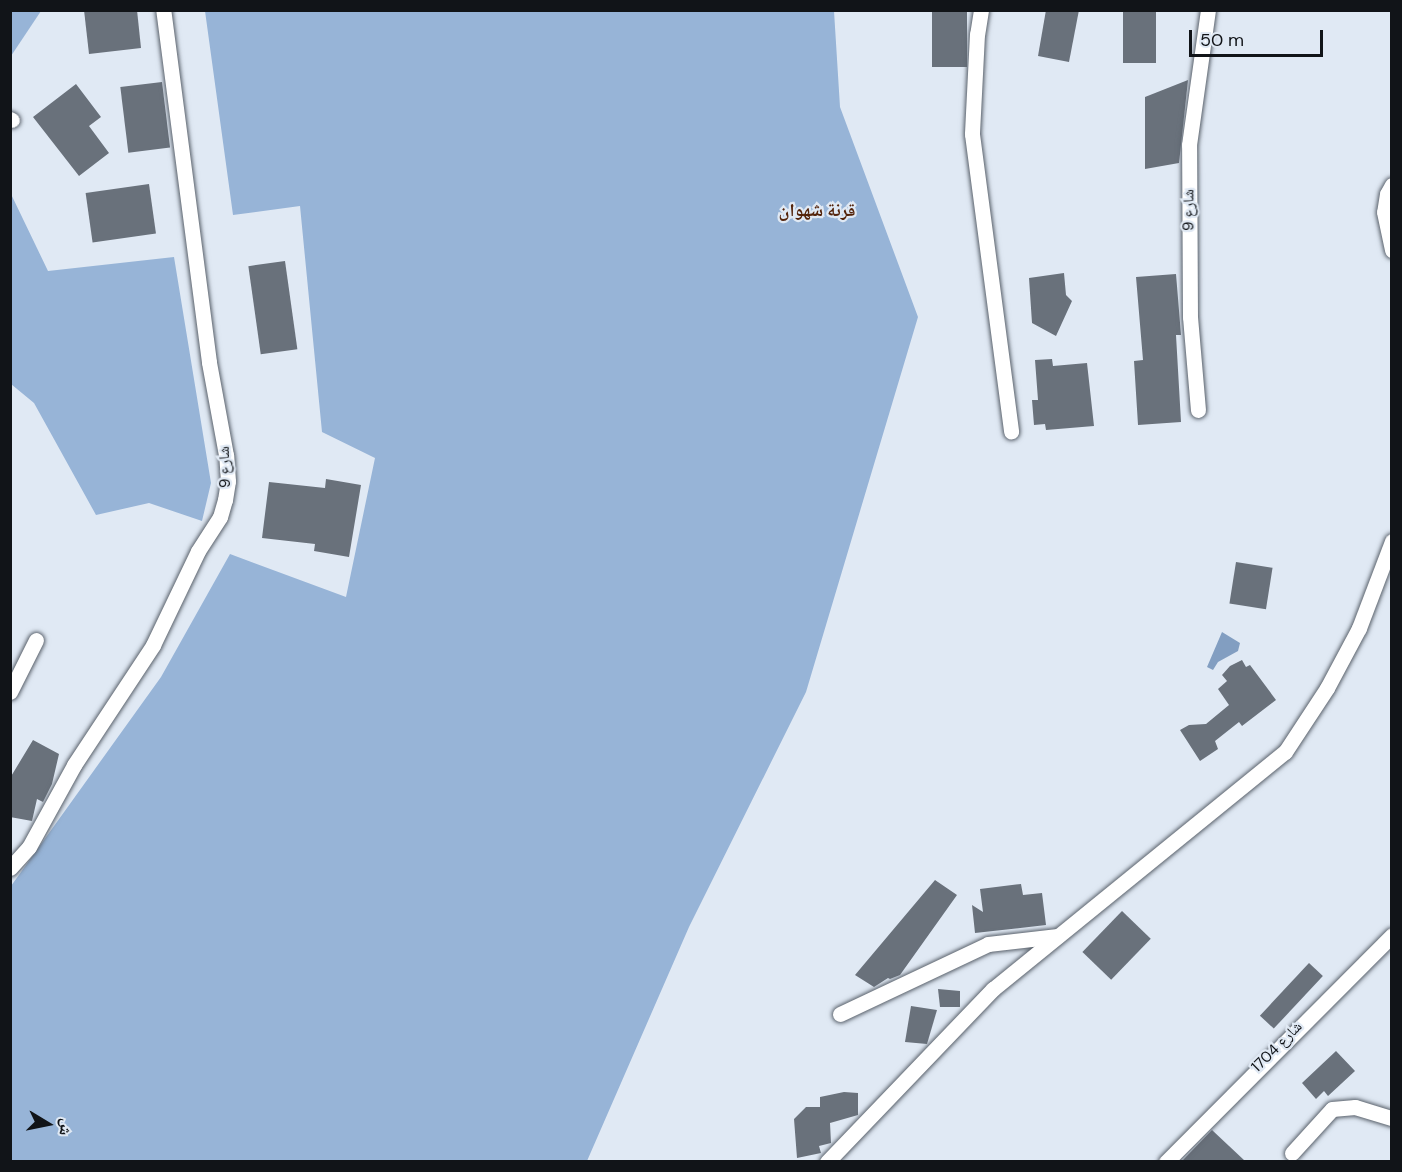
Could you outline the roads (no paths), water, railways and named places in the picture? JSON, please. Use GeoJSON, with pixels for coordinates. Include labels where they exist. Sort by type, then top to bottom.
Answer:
{"type":"FeatureCollection","features":[{"type":"Feature","properties":{"kind":"street","name":"شارع 9"},"geometry":{"type":"LineString","coordinates":[[10,868],[29,847],[74,765],[153,645],[198,550],[220,517],[225,500],[228,481],[226,455],[209,363],[163,10]]}},
{"type":"Feature","properties":{"kind":"street"},"geometry":{"type":"LineString","coordinates":[[981,10],[977,34],[972,134],[1011,431]]}},
{"type":"Feature","properties":{"kind":"street","name":"شارع 9"},"geometry":{"type":"LineString","coordinates":[[1198,410],[1190,317],[1189,145],[1208,10]]}},
{"type":"Feature","properties":{"kind":"street"},"geometry":{"type":"LineString","coordinates":[[1392,184],[1387,194],[1384,212],[1392,250]]}},
{"type":"Feature","properties":{"kind":"street"},"geometry":{"type":"LineString","coordinates":[[827,1161],[993,989],[1285,752],[1327,687],[1359,628],[1392,541]]}},
{"type":"Feature","properties":{"kind":"street"},"geometry":{"type":"LineString","coordinates":[[10,693],[36,640]]}},
{"type":"Feature","properties":{"kind":"street","name":"شارع 1704"},"geometry":{"type":"LineString","coordinates":[[1166,1161],[1392,935]]}},
{"type":"Feature","properties":{"kind":"street"},"geometry":{"type":"LineString","coordinates":[[840,1014],[988,944],[1058,936]]}},
{"type":"Feature","properties":{"kind":"street"},"geometry":{"type":"LineString","coordinates":[[1292,1153],[1332,1109],[1355,1107],[1392,1118]]}},
{"type":"Feature","properties":{"kind":"district","name":"قرنة شهوان"},"geometry":{"type":"Point","coordinates":[817,210]}}]}
